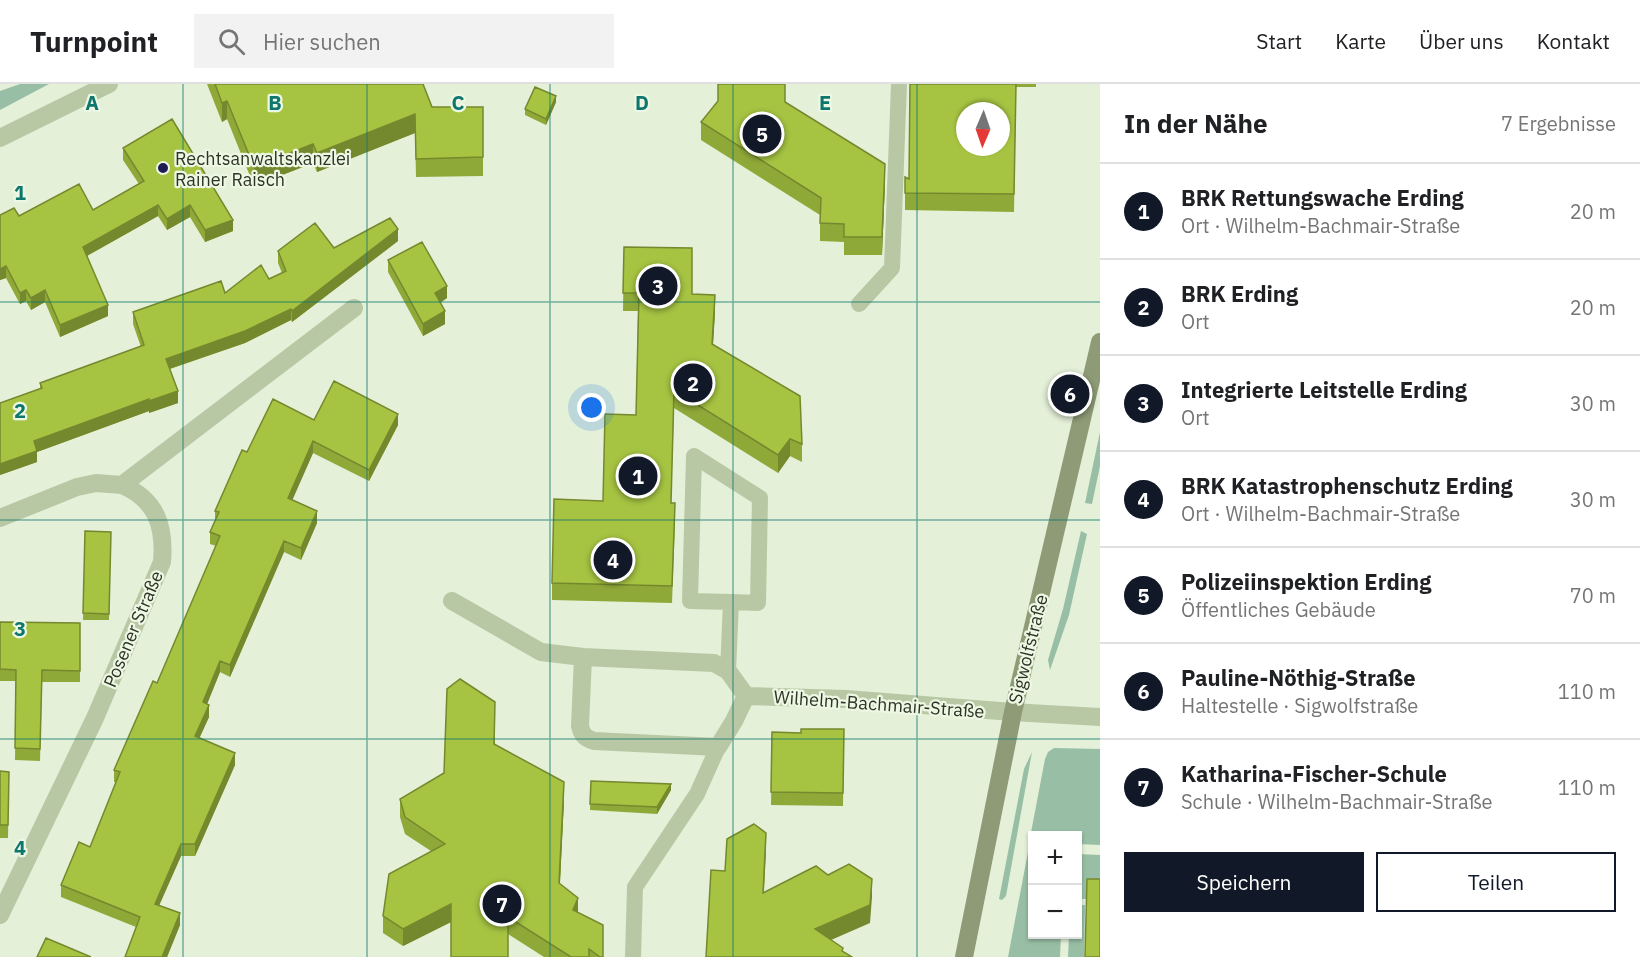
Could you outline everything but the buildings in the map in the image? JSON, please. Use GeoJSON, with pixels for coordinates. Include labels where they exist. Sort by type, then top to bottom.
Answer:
{"type":"FeatureCollection","features":[{"type":"Feature","properties":{"kind":"street"},"geometry":{"type":"LineString","coordinates":[[0,138],[90,88],[109,84]]}},
{"type":"Feature","properties":{"kind":"street"},"geometry":{"type":"LineString","coordinates":[[0,518],[77,487],[96,483],[122,485],[354,308]]}},
{"type":"Feature","properties":{"kind":"street","name":"Sigwolfstraße"},"geometry":{"type":"LineString","coordinates":[[964,957],[1013,712],[1100,342]]}},
{"type":"Feature","properties":{"kind":"street","name":"Posener Straße"},"geometry":{"type":"LineString","coordinates":[[0,915],[95,718],[162,562],[164,541],[157,517],[136,491],[122,485]]}},
{"type":"Feature","properties":{"kind":"street"},"geometry":{"type":"LineString","coordinates":[[452,601],[541,652],[583,657],[714,663],[729,671],[746,696],[718,747],[594,741],[582,734],[580,726],[583,657]]}},
{"type":"Feature","properties":{"kind":"street","name":"Wilhelm-Bachmair-Straße"},"geometry":{"type":"LineString","coordinates":[[746,696],[846,699],[1100,717]]}},
{"type":"Feature","properties":{"kind":"lane"},"geometry":{"type":"LineString","coordinates":[[859,304],[892,268],[899,84]]}},
{"type":"Feature","properties":{"kind":"lane"},"geometry":{"type":"LineString","coordinates":[[694,456],[760,498],[758,603],[731,602],[690,601],[694,456]]}},
{"type":"Feature","properties":{"kind":"lane"},"geometry":{"type":"LineString","coordinates":[[729,671],[731,602]]}},
{"type":"Feature","properties":{"kind":"lane"},"geometry":{"type":"LineString","coordinates":[[633,957],[635,887],[697,794],[718,747]]}},
{"type":"Feature","properties":{"kind":"green space"},"geometry":{"type":"Polygon","coordinates":[[[20,84],[49,84],[0,110],[0,91],[20,84]]]}},
{"type":"Feature","properties":{"kind":"green space"},"geometry":{"type":"Polygon","coordinates":[[[1100,432],[1100,466],[1092,504],[1085,503],[1100,432]]]}},
{"type":"Feature","properties":{"kind":"green space"},"geometry":{"type":"Polygon","coordinates":[[[1081,531],[1087,534],[1069,615],[1050,670],[1048,660],[1063,609],[1081,531]]]}},
{"type":"Feature","properties":{"kind":"green space"},"geometry":{"type":"Polygon","coordinates":[[[1054,748],[1100,749],[1100,845],[1082,844],[1082,831],[1031,831],[1048,752],[1054,748]]]}},
{"type":"Feature","properties":{"kind":"green space"},"geometry":{"type":"Polygon","coordinates":[[[1032,752],[1006,896],[1002,900],[999,899],[1024,769],[1032,752]]]}},
{"type":"Feature","properties":{"kind":"green space"},"geometry":{"type":"Polygon","coordinates":[[[1028,852],[1028,939],[1061,939],[1060,957],[1008,957],[1028,852]]]}},
{"type":"Feature","properties":{"kind":"green space"},"geometry":{"type":"Polygon","coordinates":[[[1082,854],[1100,855],[1100,899],[1082,899],[1082,854]]]}},
{"type":"Feature","properties":{"kind":"green space"},"geometry":{"type":"Polygon","coordinates":[[[1082,905],[1085,905],[1084,957],[1068,957],[1069,939],[1082,939],[1082,905]]]}},
{"type":"Feature","properties":{"kind":"place","name":"Polizeiinspektion Erding"},"geometry":{"type":"Point","coordinates":[762,134]}},
{"type":"Feature","properties":{"kind":"place","name":"Rechtsanwaltskanzlei Rainer Raisch"},"geometry":{"type":"Point","coordinates":[163,168]}},
{"type":"Feature","properties":{"kind":"place","name":"Integrierte Leitstelle Erding"},"geometry":{"type":"Point","coordinates":[658,286]}},
{"type":"Feature","properties":{"kind":"place","name":"BRK Erding"},"geometry":{"type":"Point","coordinates":[693,383]}},
{"type":"Feature","properties":{"kind":"place","name":"Pauline-Nöthig-Straße"},"geometry":{"type":"Point","coordinates":[1070,394]}},
{"type":"Feature","properties":{"kind":"place","name":"BRK Rettungswache Erding"},"geometry":{"type":"Point","coordinates":[638,476]}},
{"type":"Feature","properties":{"kind":"place","name":"BRK Katastrophenschutz Erding"},"geometry":{"type":"Point","coordinates":[613,560]}},
{"type":"Feature","properties":{"kind":"place","name":"Katharina-Fischer-Schule"},"geometry":{"type":"Point","coordinates":[502,904]}}]}
